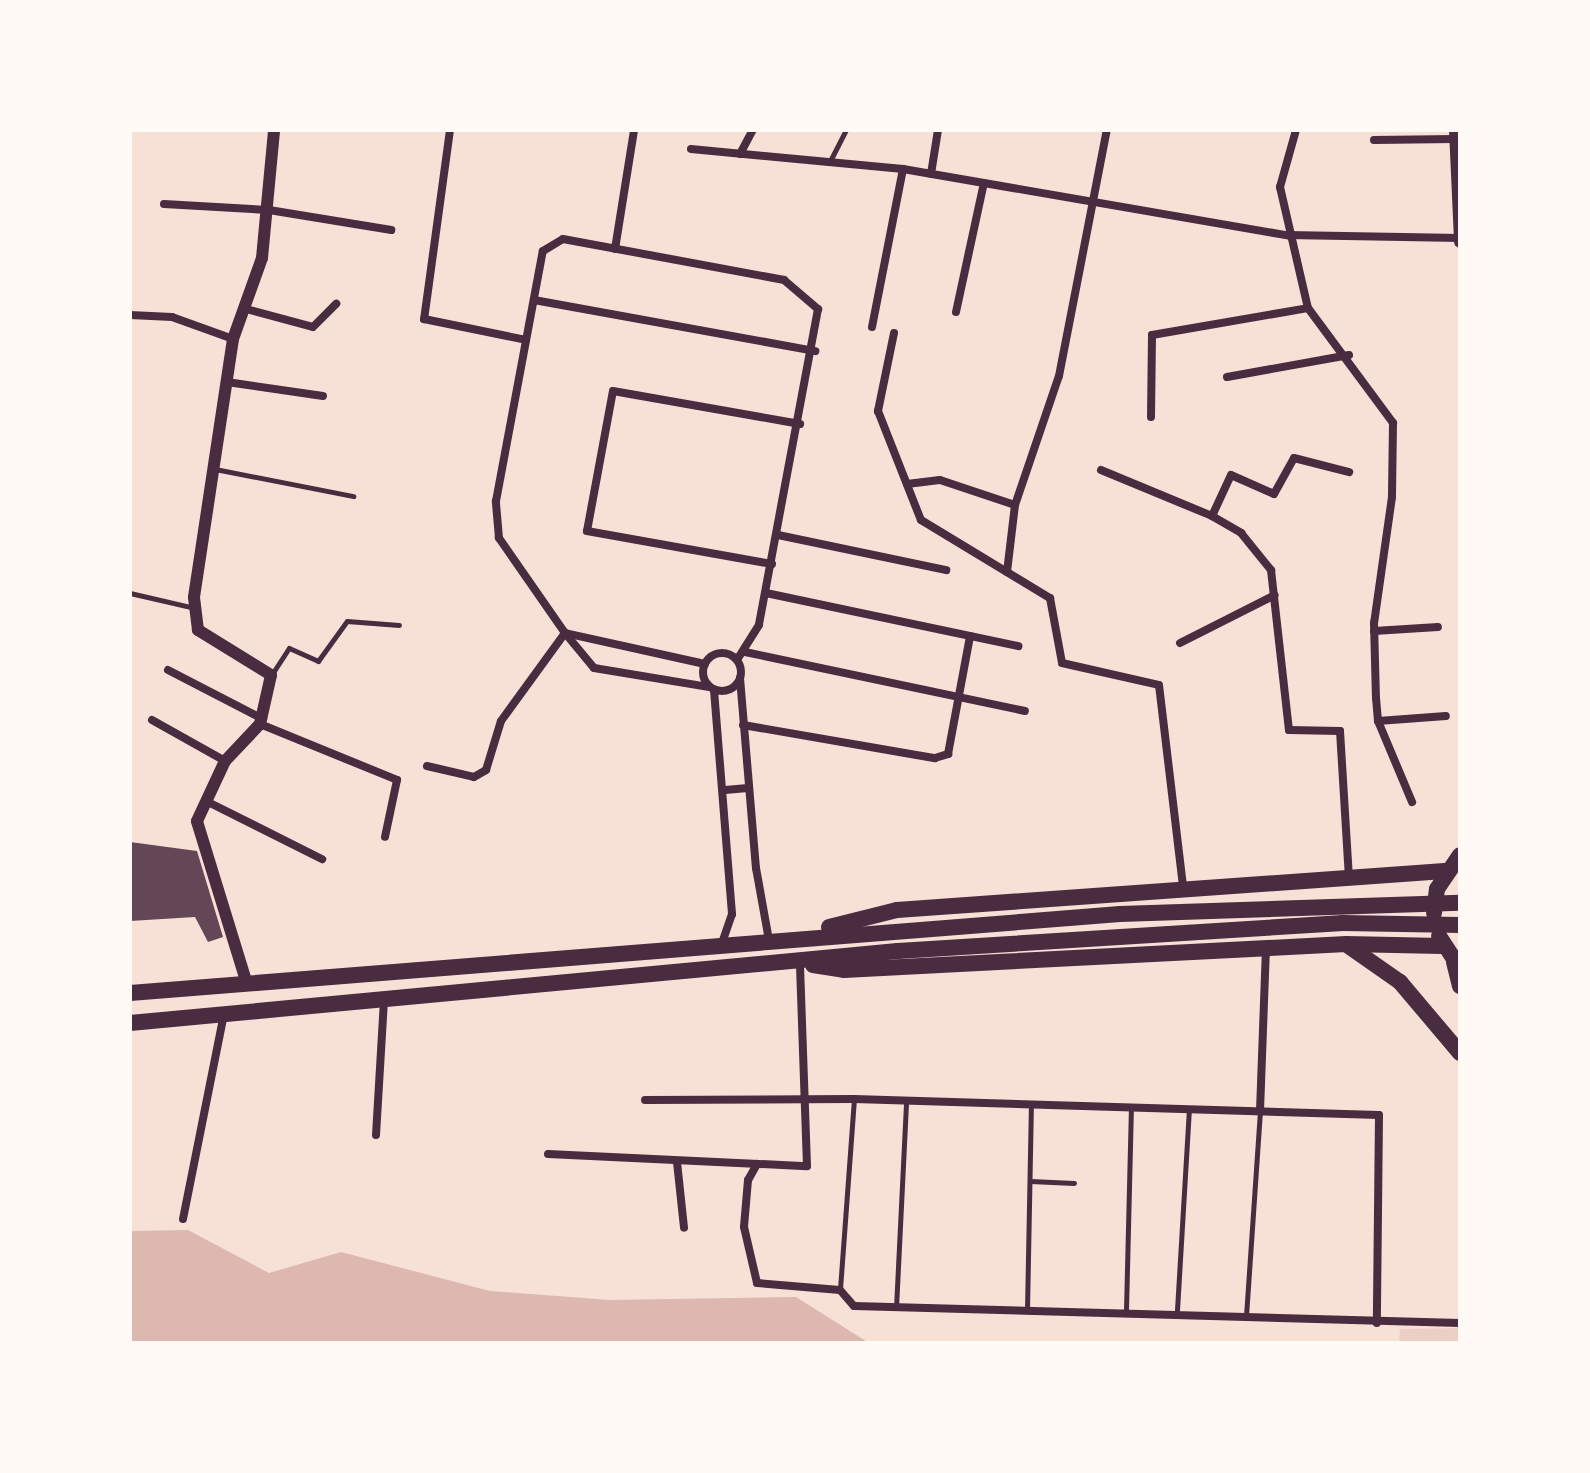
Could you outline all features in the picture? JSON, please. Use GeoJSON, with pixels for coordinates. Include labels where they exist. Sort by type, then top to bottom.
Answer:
{"type":"FeatureCollection","features":[{"type":"Feature","properties":{"kind":"highway"},"geometry":{"type":"LineString","coordinates":[[1459,854],[1445,871],[1434,908],[1442,946],[1457,965],[1460,986]]}},
{"type":"Feature","properties":{"kind":"highway"},"geometry":{"type":"LineString","coordinates":[[775,939],[897,910],[1183,885],[1349,880],[1445,871]]}},
{"type":"Feature","properties":{"kind":"highway"},"geometry":{"type":"LineString","coordinates":[[1346,944],[1365,930],[1370,907],[1349,880]]}},
{"type":"Feature","properties":{"kind":"highway"},"geometry":{"type":"LineString","coordinates":[[1207,952],[1223,942],[1233,916],[1214,884]]}},
{"type":"Feature","properties":{"kind":"highway"},"geometry":{"type":"LineString","coordinates":[[130,993],[722,943],[1215,909],[1460,903]]}},
{"type":"Feature","properties":{"kind":"highway"},"geometry":{"type":"LineString","coordinates":[[130,1023],[800,960],[1120,935],[1460,925]]}},
{"type":"Feature","properties":{"kind":"highway"},"geometry":{"type":"LineString","coordinates":[[1346,944],[1400,982],[1460,1053]]}},
{"type":"Feature","properties":{"kind":"highway"},"geometry":{"type":"LineString","coordinates":[[800,960],[844,970],[1346,944],[1442,946]]}},
{"type":"Feature","properties":{"kind":"street"},"geometry":{"type":"LineString","coordinates":[[247,984],[197,821],[225,761],[261,721],[271,675],[198,630],[196,608],[233,339],[246,309],[269,210],[274,130]]}},
{"type":"Feature","properties":{"kind":"street"},"geometry":{"type":"LineString","coordinates":[[450,130],[424,319],[526,340]]}},
{"type":"Feature","properties":{"kind":"street"},"geometry":{"type":"LineString","coordinates":[[615,249],[634,130]]}},
{"type":"Feature","properties":{"kind":"street"},"geometry":{"type":"LineString","coordinates":[[740,154],[753,130]]}},
{"type":"Feature","properties":{"kind":"street"},"geometry":{"type":"LineString","coordinates":[[931,174],[938,130]]}},
{"type":"Feature","properties":{"kind":"street"},"geometry":{"type":"LineString","coordinates":[[1007,572],[1015,505],[1059,376],[1107,130]]}},
{"type":"Feature","properties":{"kind":"street"},"geometry":{"type":"LineString","coordinates":[[1283,130],[1295,131],[1280,187],[1287,235],[1308,308],[1349,355],[1393,423],[1392,497],[1374,631],[1378,721],[1412,802]]}},
{"type":"Feature","properties":{"kind":"street"},"geometry":{"type":"LineString","coordinates":[[691,149],[903,169],[1093,205],[1287,235],[1459,239],[1455,134],[1374,140]]}},
{"type":"Feature","properties":{"kind":"street"},"geometry":{"type":"LineString","coordinates":[[872,327],[903,169]]}},
{"type":"Feature","properties":{"kind":"street"},"geometry":{"type":"LineString","coordinates":[[956,312],[984,183]]}},
{"type":"Feature","properties":{"kind":"street"},"geometry":{"type":"LineString","coordinates":[[164,204],[269,210],[391,230]]}},
{"type":"Feature","properties":{"kind":"street"},"geometry":{"type":"LineString","coordinates":[[737,660],[745,652],[766,593],[815,351],[818,309],[784,280],[563,239],[543,251],[496,501],[499,538],[565,633],[594,668],[712,688],[733,688],[740,678]]}},
{"type":"Feature","properties":{"kind":"street"},"geometry":{"type":"LineString","coordinates":[[534,300],[815,351]]}},
{"type":"Feature","properties":{"kind":"street"},"geometry":{"type":"LineString","coordinates":[[246,309],[313,327],[336,304]]}},
{"type":"Feature","properties":{"kind":"street"},"geometry":{"type":"LineString","coordinates":[[1151,417],[1152,335],[1308,308]]}},
{"type":"Feature","properties":{"kind":"street"},"geometry":{"type":"LineString","coordinates":[[130,315],[172,317],[233,339]]}},
{"type":"Feature","properties":{"kind":"street"},"geometry":{"type":"LineString","coordinates":[[894,333],[878,411],[921,520],[1050,598],[1062,663],[1159,685],[1183,885]]}},
{"type":"Feature","properties":{"kind":"street"},"geometry":{"type":"LineString","coordinates":[[1227,377],[1349,355]]}},
{"type":"Feature","properties":{"kind":"street"},"geometry":{"type":"LineString","coordinates":[[227,382],[323,396]]}},
{"type":"Feature","properties":{"kind":"street"},"geometry":{"type":"LineString","coordinates":[[772,564],[587,531],[613,391],[800,424]]}},
{"type":"Feature","properties":{"kind":"street"},"geometry":{"type":"LineString","coordinates":[[1212,516],[1231,475],[1274,494],[1294,458],[1349,472]]}},
{"type":"Feature","properties":{"kind":"street"},"geometry":{"type":"LineString","coordinates":[[1101,470],[1212,516],[1241,533],[1271,570],[1289,730],[1340,731],[1349,880]]}},
{"type":"Feature","properties":{"kind":"street"},"geometry":{"type":"LineString","coordinates":[[907,484],[940,480],[1015,505]]}},
{"type":"Feature","properties":{"kind":"street"},"geometry":{"type":"LineString","coordinates":[[778,535],[946,570]]}},
{"type":"Feature","properties":{"kind":"street"},"geometry":{"type":"LineString","coordinates":[[766,593],[1018,646]]}},
{"type":"Feature","properties":{"kind":"street"},"geometry":{"type":"LineString","coordinates":[[1180,643],[1275,595]]}},
{"type":"Feature","properties":{"kind":"street"},"geometry":{"type":"LineString","coordinates":[[1374,631],[1438,627]]}},
{"type":"Feature","properties":{"kind":"street"},"geometry":{"type":"LineString","coordinates":[[565,633],[705,664]]}},
{"type":"Feature","properties":{"kind":"street"},"geometry":{"type":"LineString","coordinates":[[427,766],[474,777],[486,770],[501,721],[565,633]]}},
{"type":"Feature","properties":{"kind":"street"},"geometry":{"type":"LineString","coordinates":[[743,725],[935,758],[955,746],[970,636]]}},
{"type":"Feature","properties":{"kind":"street"},"geometry":{"type":"LineString","coordinates":[[745,652],[1025,711]]}},
{"type":"Feature","properties":{"kind":"street"},"geometry":{"type":"LineString","coordinates":[[705,664],[718,654],[737,660]]}},
{"type":"Feature","properties":{"kind":"street"},"geometry":{"type":"LineString","coordinates":[[737,660],[748,788],[775,939]]}},
{"type":"Feature","properties":{"kind":"street"},"geometry":{"type":"LineString","coordinates":[[705,664],[712,688],[725,790],[732,914],[722,943]]}},
{"type":"Feature","properties":{"kind":"street"},"geometry":{"type":"LineString","coordinates":[[168,670],[261,721],[397,780],[385,837]]}},
{"type":"Feature","properties":{"kind":"street"},"geometry":{"type":"LineString","coordinates":[[1378,721],[1446,716]]}},
{"type":"Feature","properties":{"kind":"street"},"geometry":{"type":"LineString","coordinates":[[152,720],[225,761]]}},
{"type":"Feature","properties":{"kind":"street"},"geometry":{"type":"LineString","coordinates":[[725,790],[748,788]]}},
{"type":"Feature","properties":{"kind":"street"},"geometry":{"type":"LineString","coordinates":[[206,801],[322,859]]}},
{"type":"Feature","properties":{"kind":"street"},"geometry":{"type":"LineString","coordinates":[[1260,1111],[1266,949]]}},
{"type":"Feature","properties":{"kind":"street"},"geometry":{"type":"LineString","coordinates":[[548,1154],[807,1166],[810,1099],[800,960]]}},
{"type":"Feature","properties":{"kind":"street"},"geometry":{"type":"LineString","coordinates":[[376,1135],[384,999]]}},
{"type":"Feature","properties":{"kind":"street"},"geometry":{"type":"LineString","coordinates":[[183,1219],[224,1014]]}},
{"type":"Feature","properties":{"kind":"street"},"geometry":{"type":"LineString","coordinates":[[645,1100],[906,1100],[1379,1115],[1377,1323]]}},
{"type":"Feature","properties":{"kind":"street"},"geometry":{"type":"LineString","coordinates":[[677,1162],[684,1228]]}},
{"type":"Feature","properties":{"kind":"street"},"geometry":{"type":"LineString","coordinates":[[757,1164],[748,1180],[744,1227],[757,1283],[840,1290],[854,1306],[1177,1310],[1377,1323],[1460,1323]]}},
{"type":"Feature","properties":{"kind":"lane"},"geometry":{"type":"LineString","coordinates":[[830,162],[846,130]]}},
{"type":"Feature","properties":{"kind":"lane"},"geometry":{"type":"LineString","coordinates":[[214,469],[353,496]]}},
{"type":"Feature","properties":{"kind":"lane"},"geometry":{"type":"LineString","coordinates":[[130,593],[196,608]]}},
{"type":"Feature","properties":{"kind":"lane"},"geometry":{"type":"LineString","coordinates":[[271,675],[289,648],[318,661],[347,621],[399,625]]}},
{"type":"Feature","properties":{"kind":"lane"},"geometry":{"type":"LineString","coordinates":[[840,1290],[854,1099]]}},
{"type":"Feature","properties":{"kind":"lane"},"geometry":{"type":"LineString","coordinates":[[896,1308],[906,1100]]}},
{"type":"Feature","properties":{"kind":"lane"},"geometry":{"type":"LineString","coordinates":[[1027,1310],[1031,1104]]}},
{"type":"Feature","properties":{"kind":"lane"},"geometry":{"type":"LineString","coordinates":[[1126,1310],[1131,1107]]}},
{"type":"Feature","properties":{"kind":"lane"},"geometry":{"type":"LineString","coordinates":[[1177,1310],[1189,1109]]}},
{"type":"Feature","properties":{"kind":"lane"},"geometry":{"type":"LineString","coordinates":[[1246,1316],[1260,1111]]}},
{"type":"Feature","properties":{"kind":"lane"},"geometry":{"type":"LineString","coordinates":[[1030,1181],[1074,1183]]}},
{"type":"Feature","properties":{"kind":"shaded area"},"geometry":{"type":"Polygon","coordinates":[[[188,1230],[269,1273],[341,1252],[490,1291],[610,1300],[796,1297],[869,1343],[130,1343],[130,1231],[188,1230]]]}},
{"type":"Feature","properties":{"kind":"shaded area"},"geometry":{"type":"Polygon","coordinates":[[[1460,1328],[1460,1343],[1399,1343],[1400,1329],[1460,1328]]]}},
{"type":"Feature","properties":{"kind":"building"},"geometry":{"type":"Polygon","coordinates":[[[130,842],[197,851],[223,937],[208,942],[195,917],[130,921],[130,842]]]}}]}
